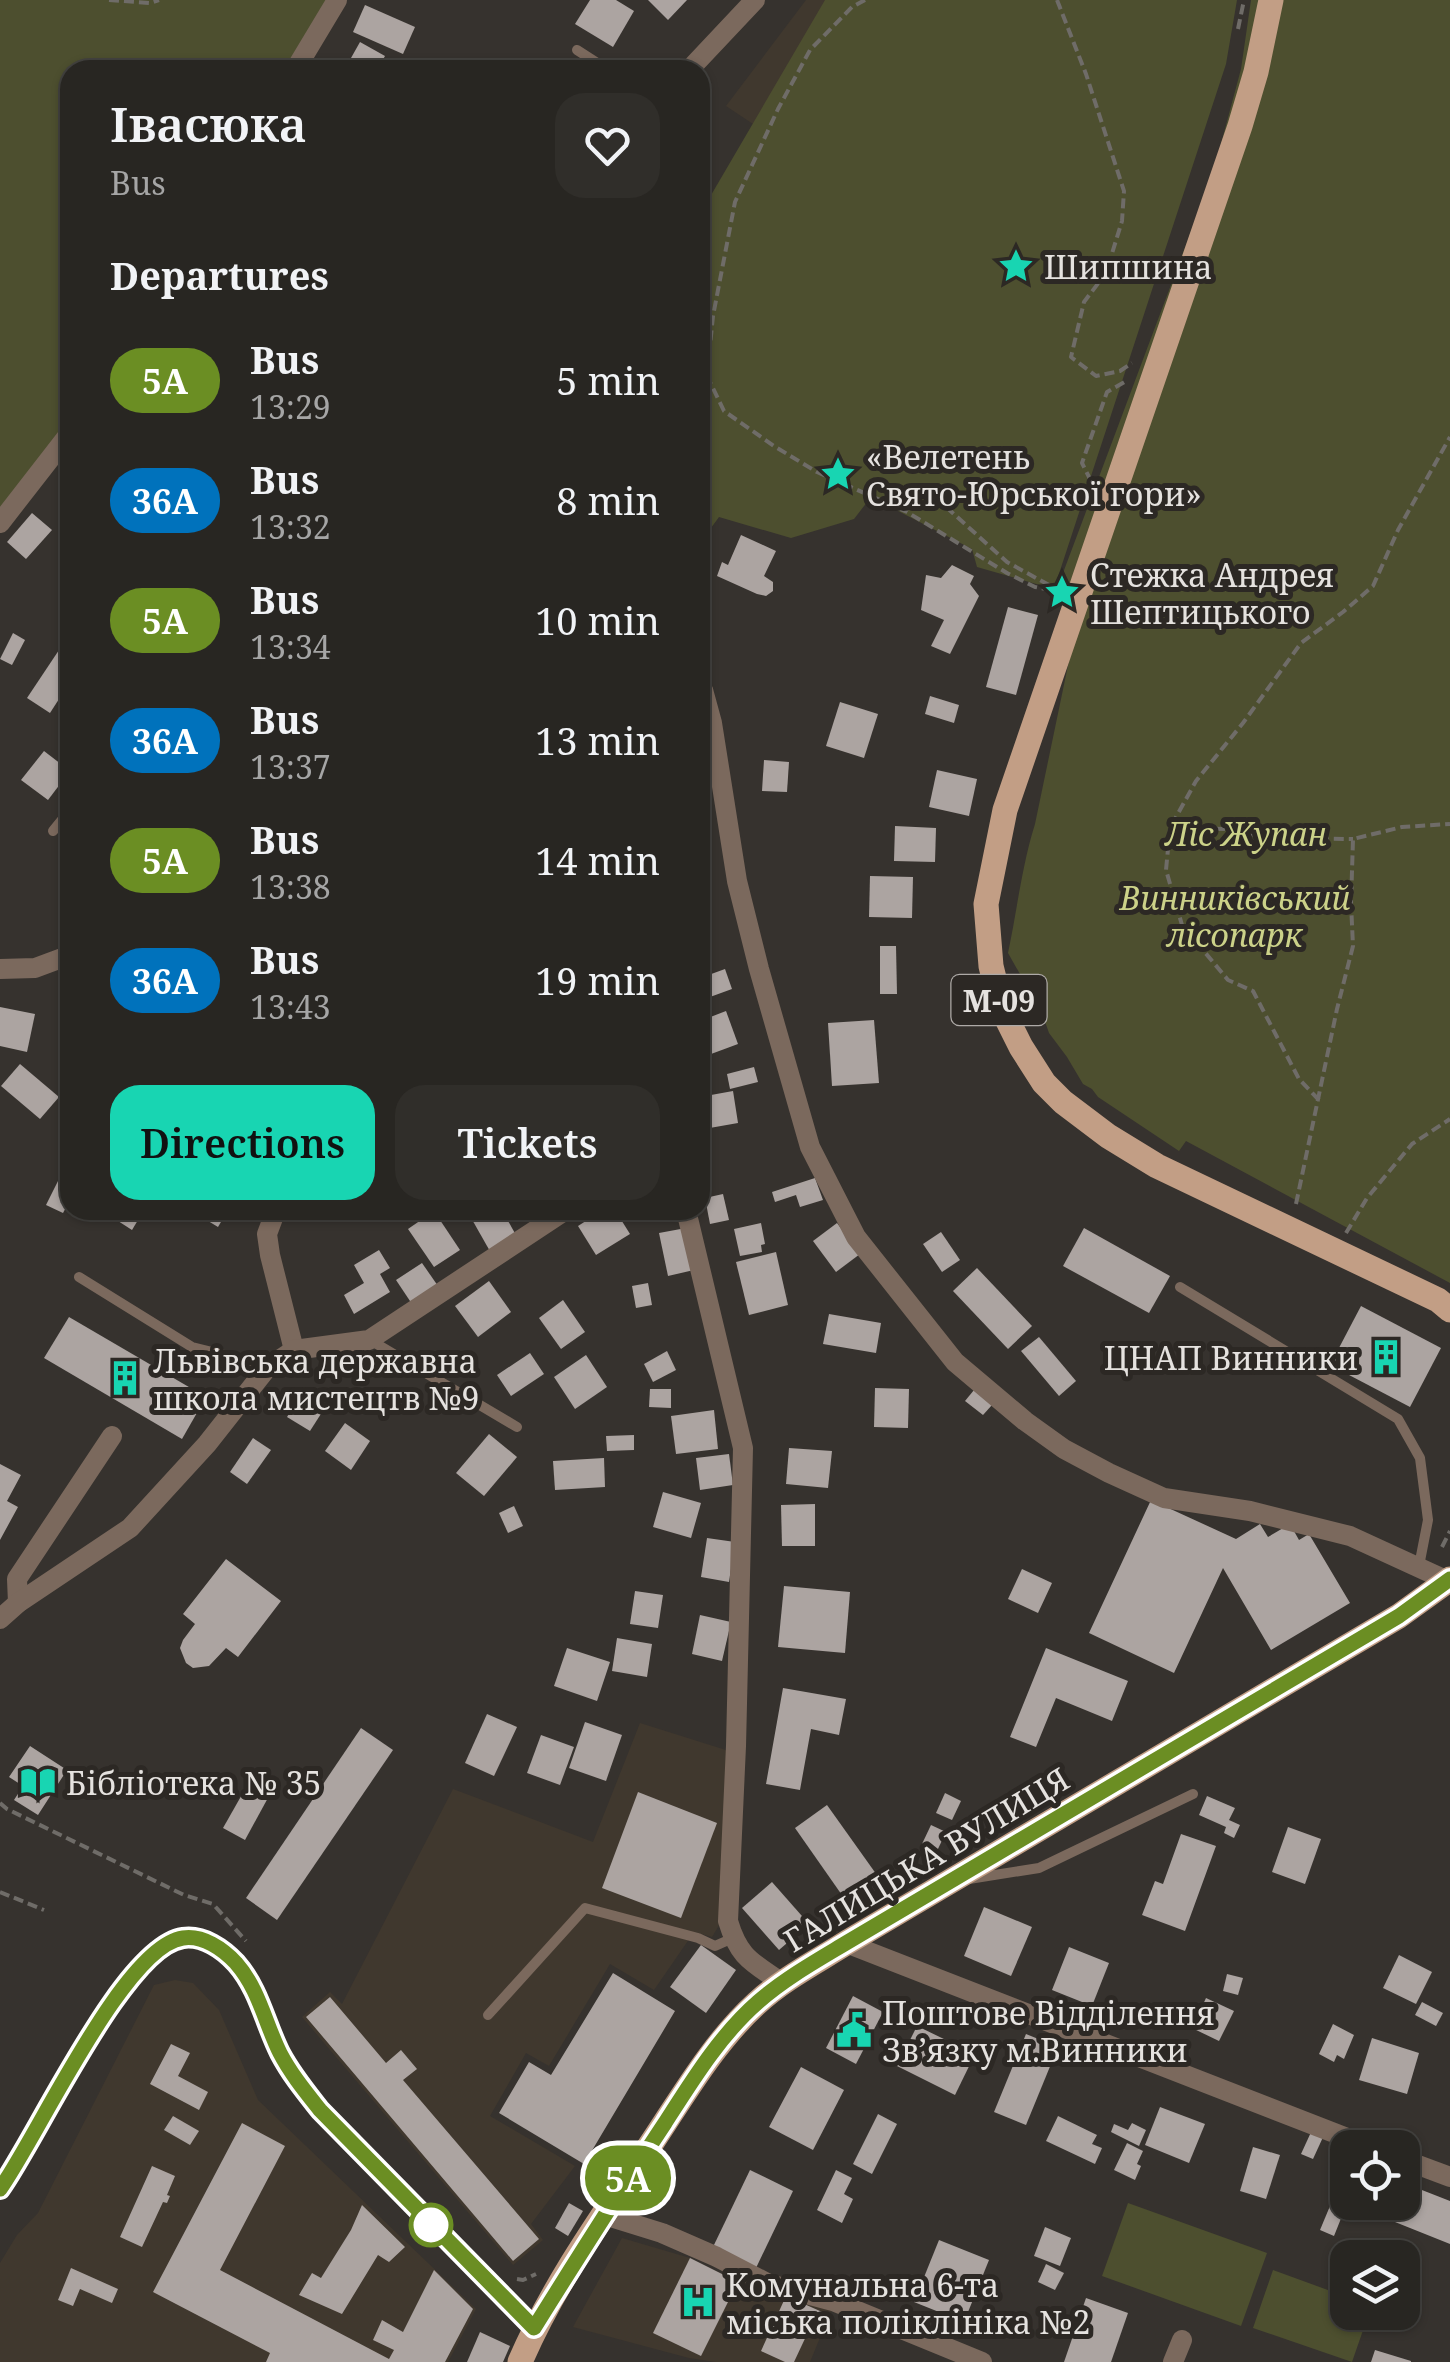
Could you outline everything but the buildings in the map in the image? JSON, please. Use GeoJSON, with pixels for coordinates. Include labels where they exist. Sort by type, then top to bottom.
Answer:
{"type":"FeatureCollection","features":[{"type":"Feature","properties":{"kind":"main road","name":"М-09"},"geometry":{"type":"LineString","coordinates":[[1271,0],[1240,126],[1069,598],[1006,810],[986,904],[990,966],[1000,1007],[1044,1084],[1108,1136],[1158,1166],[1438,1300],[1450,1310]]}},
{"type":"Feature","properties":{"kind":"main road","name":"ГАЛИЦЬКА ВУЛИЦЯ"},"geometry":{"type":"LineString","coordinates":[[520,2362],[534,2328],[604,2215],[726,2035],[756,2003],[846,1943],[1399,1616],[1449,1580]]}},
{"type":"Feature","properties":{"kind":"street"},"geometry":{"type":"LineString","coordinates":[[301,60],[337,0]]}},
{"type":"Feature","properties":{"kind":"street"},"geometry":{"type":"LineString","coordinates":[[698,60],[755,0]]}},
{"type":"Feature","properties":{"kind":"street"},"geometry":{"type":"LineString","coordinates":[[0,522],[60,445]]}},
{"type":"Feature","properties":{"kind":"street","name":"ГАЛИЦЬКА ВУЛИЦЯ"},"geometry":{"type":"LineString","coordinates":[[710,716],[737,881],[810,1147],[856,1237],[954,1362],[1064,1449],[1164,1498],[1250,1511],[1350,1536],[1449,1580]]}},
{"type":"Feature","properties":{"kind":"street"},"geometry":{"type":"LineString","coordinates":[[0,969],[35,968],[60,958]]}},
{"type":"Feature","properties":{"kind":"street"},"geometry":{"type":"LineString","coordinates":[[272,1220],[267,1234],[294,1350]]}},
{"type":"Feature","properties":{"kind":"street"},"geometry":{"type":"LineString","coordinates":[[0,1619],[130,1528],[207,1444],[267,1368],[294,1350],[370,1340],[551,1220]]}},
{"type":"Feature","properties":{"kind":"street"},"geometry":{"type":"LineString","coordinates":[[688,1220],[743,1448],[728,1921],[744,1956],[782,1984]]}},
{"type":"Feature","properties":{"kind":"street"},"geometry":{"type":"LineString","coordinates":[[18,1603],[17,1579],[112,1436]]}},
{"type":"Feature","properties":{"kind":"street"},"geometry":{"type":"LineString","coordinates":[[0,2189],[114,1998],[160,1947],[182,1938],[203,1940],[222,1950],[252,1985],[279,2052],[320,2110],[534,2328]]}},
{"type":"Feature","properties":{"kind":"street"},"geometry":{"type":"LineString","coordinates":[[846,1943],[1330,2131]]}},
{"type":"Feature","properties":{"kind":"street"},"geometry":{"type":"LineString","coordinates":[[1420,2166],[1450,2178]]}},
{"type":"Feature","properties":{"kind":"street"},"geometry":{"type":"LineString","coordinates":[[604,2215],[662,2234],[769,2284],[834,2301],[982,2362]]}},
{"type":"Feature","properties":{"kind":"street"},"geometry":{"type":"LineString","coordinates":[[1172,2362],[1182,2340]]}},
{"type":"Feature","properties":{"kind":"lane"},"geometry":{"type":"LineString","coordinates":[[577,50],[592,60]]}},
{"type":"Feature","properties":{"kind":"lane"},"geometry":{"type":"LineString","coordinates":[[53,831],[60,822]]}},
{"type":"Feature","properties":{"kind":"lane"},"geometry":{"type":"LineString","coordinates":[[79,1277],[192,1347],[267,1368]]}},
{"type":"Feature","properties":{"kind":"lane"},"geometry":{"type":"LineString","coordinates":[[1180,1286],[1398,1418],[1420,1458],[1428,1520],[1419,1568]]}},
{"type":"Feature","properties":{"kind":"lane"},"geometry":{"type":"LineString","coordinates":[[370,1340],[517,1427]]}},
{"type":"Feature","properties":{"kind":"lane"},"geometry":{"type":"LineString","coordinates":[[948,1883],[1039,1868],[1193,1794]]}},
{"type":"Feature","properties":{"kind":"lane"},"geometry":{"type":"LineString","coordinates":[[488,2015],[585,1908],[715,1946],[733,1938]]}},
{"type":"Feature","properties":{"kind":"path"},"geometry":{"type":"LineString","coordinates":[[109,0],[159,0]]}},
{"type":"Feature","properties":{"kind":"path"},"geometry":{"type":"LineString","coordinates":[[710,346],[735,202],[810,50],[852,7],[865,0]]}},
{"type":"Feature","properties":{"kind":"path"},"geometry":{"type":"LineString","coordinates":[[1057,0],[1124,190],[1122,220],[1106,273],[1084,302],[1071,357],[1096,376],[1120,371],[1138,359]]}},
{"type":"Feature","properties":{"kind":"path"},"geometry":{"type":"LineString","coordinates":[[710,382],[724,411],[817,472],[907,512],[1007,573],[1069,598]]}},
{"type":"Feature","properties":{"kind":"path"},"geometry":{"type":"LineString","coordinates":[[1096,491],[1082,463],[1107,392]]}},
{"type":"Feature","properties":{"kind":"path"},"geometry":{"type":"LineString","coordinates":[[1319,1100],[1299,1079],[1253,991],[1228,980],[1182,925],[1166,870],[1170,828],[1196,781],[1301,643],[1373,586],[1398,530],[1450,437]]}},
{"type":"Feature","properties":{"kind":"path"},"geometry":{"type":"LineString","coordinates":[[936,498],[1010,564],[1069,598]]}},
{"type":"Feature","properties":{"kind":"path"},"geometry":{"type":"LineString","coordinates":[[1007,573],[1010,564]]}},
{"type":"Feature","properties":{"kind":"path"},"geometry":{"type":"LineString","coordinates":[[1170,828],[1232,829],[1265,838],[1353,839],[1402,827],[1450,824]]}},
{"type":"Feature","properties":{"kind":"path"},"geometry":{"type":"LineString","coordinates":[[1294,1214],[1353,946],[1353,839]]}},
{"type":"Feature","properties":{"kind":"path"},"geometry":{"type":"LineString","coordinates":[[1344,1237],[1367,1198],[1412,1144],[1450,1119]]}},
{"type":"Feature","properties":{"kind":"path"},"geometry":{"type":"LineString","coordinates":[[1442,1547],[1450,1531]]}},
{"type":"Feature","properties":{"kind":"path"},"geometry":{"type":"LineString","coordinates":[[0,1803],[184,1896],[213,1904],[248,1944]]}},
{"type":"Feature","properties":{"kind":"path"},"geometry":{"type":"LineString","coordinates":[[0,1892],[44,1910]]}},
{"type":"Feature","properties":{"kind":"shaded area"},"geometry":{"type":"Polygon","coordinates":[[[806,0],[847,0],[753,124],[726,106],[806,0]]]}},
{"type":"Feature","properties":{"kind":"shaded area"},"geometry":{"type":"Polygon","coordinates":[[[640,1723],[729,1751],[721,1922],[712,1937],[694,1932],[654,1990],[610,1964],[549,2066],[526,2053],[490,2116],[575,2166],[531,2224],[543,2240],[513,2265],[302,2017],[330,1992],[342,2004],[453,1789],[593,1842],[640,1723]]]}},
{"type":"Feature","properties":{"kind":"shaded area"},"geometry":{"type":"Polygon","coordinates":[[[175,1980],[193,1983],[219,2010],[258,2100],[476,2309],[448,2362],[0,2362],[0,2263],[17,2235],[38,2213],[154,1985],[175,1980]]]}},
{"type":"Feature","properties":{"kind":"shaded area","name":"Комунальна 6-та міська поліклініка №2"},"geometry":{"type":"Polygon","coordinates":[[[622,2238],[690,2258],[738,2282],[831,2311],[810,2362],[716,2362],[573,2327],[622,2238]]]}},
{"type":"Feature","properties":{"kind":"green space"},"geometry":{"type":"Polygon","coordinates":[[[0,0],[334,0],[298,60],[60,60],[60,435],[0,516],[0,0]]]}},
{"type":"Feature","properties":{"kind":"green space"},"geometry":{"type":"Polygon","coordinates":[[[825,0],[1237,0],[1226,64],[1054,589],[977,567],[972,549],[871,497],[854,519],[791,538],[719,517],[710,529],[710,197],[825,0]]]}},
{"type":"Feature","properties":{"kind":"green space","name":"Ліс Жупан"},"geometry":{"type":"Polygon","coordinates":[[[1251,0],[1450,0],[1450,1283],[1186,1141],[1179,1151],[1098,1097],[1083,1084],[1049,1033],[1008,953],[1081,603],[1057,589],[1214,170],[1241,69],[1251,0]]]}},
{"type":"Feature","properties":{"kind":"green space"},"geometry":{"type":"Polygon","coordinates":[[[1128,2203],[1267,2253],[1241,2326],[1102,2276],[1128,2203]]]}},
{"type":"Feature","properties":{"kind":"green space"},"geometry":{"type":"Polygon","coordinates":[[[1273,2270],[1330,2291],[1330,2330],[1363,2330],[1352,2362],[1253,2328],[1273,2270]]]}},
{"type":"Feature","properties":{"kind":"bus line","name":"5А"},"geometry":{"type":"LineString","coordinates":[[0,2189],[114,1998],[160,1947],[182,1938],[203,1940],[222,1950],[252,1985],[279,2052],[320,2110],[534,2328],[684,2095],[726,2035],[756,2003],[846,1943],[1399,1616],[1450,1579]]}},
{"type":"Feature","properties":{"kind":"place","name":"Шипшина"},"geometry":{"type":"Point","coordinates":[1016,266]}},
{"type":"Feature","properties":{"kind":"place","name":"«Велетень Свято-Юрської гори»"},"geometry":{"type":"Point","coordinates":[838,474]}},
{"type":"Feature","properties":{"kind":"place","name":"Стежка Андрея Шептицького"},"geometry":{"type":"Point","coordinates":[1062,592]}},
{"type":"Feature","properties":{"kind":"place","name":"ЦНАП Винники"},"geometry":{"type":"Point","coordinates":[1386,1357]}},
{"type":"Feature","properties":{"kind":"place","name":"Львівська державна школа мистецтв №9"},"geometry":{"type":"Point","coordinates":[125,1378]}},
{"type":"Feature","properties":{"kind":"place","name":"Бібліотека № 35"},"geometry":{"type":"Point","coordinates":[38,1782]}},
{"type":"Feature","properties":{"kind":"place","name":"Поштове Відділення Зв’язку м.Винники"},"geometry":{"type":"Point","coordinates":[854,2030]}},
{"type":"Feature","properties":{"kind":"place","name":"Комунальна 6-та міська поліклініка №2"},"geometry":{"type":"Point","coordinates":[698,2302]}},
{"type":"Feature","properties":{"kind":"park label","name":"Винниківський лісопарк"},"geometry":{"type":"Point","coordinates":[1235,916]}}]}
